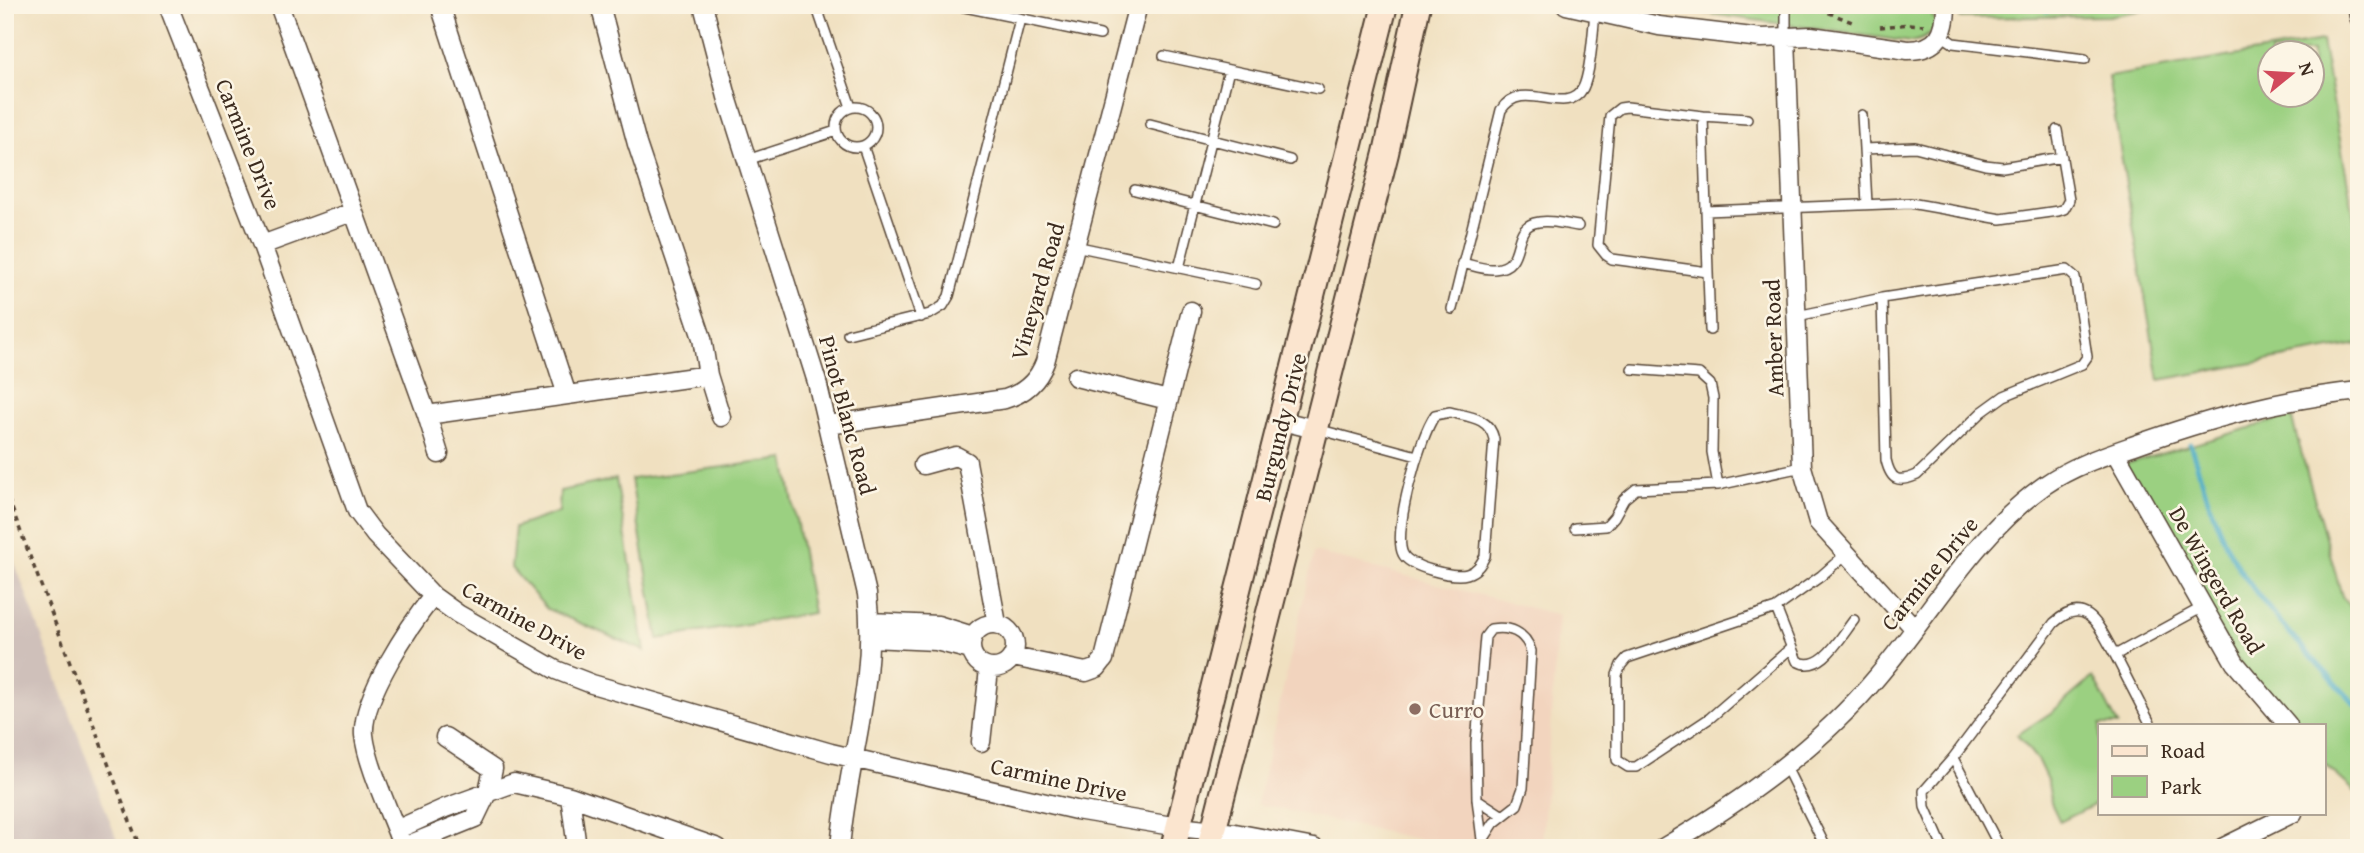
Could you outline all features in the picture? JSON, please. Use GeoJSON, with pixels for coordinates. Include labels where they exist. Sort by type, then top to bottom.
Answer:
{"type":"FeatureCollection","features":[{"type":"Feature","properties":{"kind":"main road","name":"Burgundy Drive"},"geometry":{"type":"LineString","coordinates":[[1176,837],[1385,5]]}},
{"type":"Feature","properties":{"kind":"main road","name":"Burgundy Drive"},"geometry":{"type":"LineString","coordinates":[[1211,839],[1387,153],[1418,5]]}},
{"type":"Feature","properties":{"kind":"street","name":"Carmine Drive"},"geometry":{"type":"LineString","coordinates":[[168,5],[262,244],[358,511],[375,535],[433,596],[458,614],[561,672],[605,688],[855,759],[1076,810],[1176,837],[1314,848]]}},
{"type":"Feature","properties":{"kind":"street"},"geometry":{"type":"LineString","coordinates":[[279,5],[439,454]]}},
{"type":"Feature","properties":{"kind":"street"},"geometry":{"type":"LineString","coordinates":[[440,5],[567,395]]}},
{"type":"Feature","properties":{"kind":"street"},"geometry":{"type":"LineString","coordinates":[[600,5],[637,144],[702,338],[708,375],[721,417]]}},
{"type":"Feature","properties":{"kind":"street","name":"Pinot Blanc Road"},"geometry":{"type":"LineString","coordinates":[[703,5],[727,97],[817,382],[863,576],[870,630],[855,759],[840,848]]}},
{"type":"Feature","properties":{"kind":"street","name":"Vineyard Road"},"geometry":{"type":"LineString","coordinates":[[828,425],[1005,400],[1023,392],[1037,379],[1045,362],[1138,5]]}},
{"type":"Feature","properties":{"kind":"street"},"geometry":{"type":"LineString","coordinates":[[1566,5],[1659,26],[1761,38],[1811,36],[1916,50],[1930,46],[1945,20]]}},
{"type":"Feature","properties":{"kind":"street"},"geometry":{"type":"LineString","coordinates":[[2357,5],[2359,18]]}},
{"type":"Feature","properties":{"kind":"street","name":"Amber Road"},"geometry":{"type":"LineString","coordinates":[[1786,37],[1802,467],[1818,522],[1914,629]]}},
{"type":"Feature","properties":{"kind":"street"},"geometry":{"type":"LineString","coordinates":[[262,244],[352,212]]}},
{"type":"Feature","properties":{"kind":"street"},"geometry":{"type":"LineString","coordinates":[[1013,657],[1086,672],[1097,668],[1104,659],[1191,311]]}},
{"type":"Feature","properties":{"kind":"street"},"geometry":{"type":"LineString","coordinates":[[427,415],[708,375]]}},
{"type":"Feature","properties":{"kind":"street"},"geometry":{"type":"LineString","coordinates":[[1076,377],[1168,400]]}},
{"type":"Feature","properties":{"kind":"street","name":"Carmine Drive"},"geometry":{"type":"LineString","coordinates":[[1674,845],[1786,765],[1837,720],[1864,692],[1983,540],[2046,485],[2074,469],[2115,452],[2209,419],[2294,399],[2359,391]]}},
{"type":"Feature","properties":{"kind":"street"},"geometry":{"type":"LineString","coordinates":[[1282,421],[1315,429]]}},
{"type":"Feature","properties":{"kind":"street","name":"De Wingerd Road"},"geometry":{"type":"LineString","coordinates":[[2115,452],[2235,663],[2287,724]]}},
{"type":"Feature","properties":{"kind":"street"},"geometry":{"type":"LineString","coordinates":[[923,465],[956,456],[967,462],[997,624]]}},
{"type":"Feature","properties":{"kind":"street"},"geometry":{"type":"LineString","coordinates":[[433,596],[415,619],[366,709],[366,747],[401,841],[475,818],[488,791],[493,769],[445,737]]}},
{"type":"Feature","properties":{"kind":"street"},"geometry":{"type":"LineString","coordinates":[[997,624],[1004,626],[1013,636],[1015,650],[1013,657],[1003,667],[989,669],[977,662],[972,643],[983,626],[997,624]]}},
{"type":"Feature","properties":{"kind":"street"},"geometry":{"type":"LineString","coordinates":[[870,630],[936,641],[972,643]]}},
{"type":"Feature","properties":{"kind":"street"},"geometry":{"type":"LineString","coordinates":[[981,743],[989,669]]}},
{"type":"Feature","properties":{"kind":"street"},"geometry":{"type":"LineString","coordinates":[[488,791],[514,783],[570,796],[718,848]]}},
{"type":"Feature","properties":{"kind":"street"},"geometry":{"type":"LineString","coordinates":[[570,796],[577,848]]}},
{"type":"Feature","properties":{"kind":"street"},"geometry":{"type":"LineString","coordinates":[[2222,848],[2291,814]]}},
{"type":"Feature","properties":{"kind":"lane"},"geometry":{"type":"LineString","coordinates":[[816,5],[850,107]]}},
{"type":"Feature","properties":{"kind":"lane"},"geometry":{"type":"LineString","coordinates":[[956,5],[1100,35]]}},
{"type":"Feature","properties":{"kind":"lane","name":"Amber Road"},"geometry":{"type":"LineString","coordinates":[[1786,5],[1786,37]]}},
{"type":"Feature","properties":{"kind":"lane"},"geometry":{"type":"LineString","coordinates":[[1452,309],[1502,110],[1514,96],[1556,100],[1577,95],[1583,88],[1586,77],[1595,12]]}},
{"type":"Feature","properties":{"kind":"lane"},"geometry":{"type":"LineString","coordinates":[[848,334],[921,317],[937,310],[949,296],[1020,19]]}},
{"type":"Feature","properties":{"kind":"lane"},"geometry":{"type":"LineString","coordinates":[[1945,20],[1953,43],[2085,59]]}},
{"type":"Feature","properties":{"kind":"lane"},"geometry":{"type":"LineString","coordinates":[[1164,56],[1318,89]]}},
{"type":"Feature","properties":{"kind":"lane"},"geometry":{"type":"LineString","coordinates":[[1179,268],[1229,70]]}},
{"type":"Feature","properties":{"kind":"lane"},"geometry":{"type":"LineString","coordinates":[[850,107],[867,109],[876,123],[875,135],[857,148],[846,145],[836,131],[841,114],[850,107]]}},
{"type":"Feature","properties":{"kind":"lane"},"geometry":{"type":"LineString","coordinates":[[1708,272],[1612,259],[1598,245],[1611,116],[1614,111],[1627,107],[1747,119]]}},
{"type":"Feature","properties":{"kind":"lane"},"geometry":{"type":"LineString","coordinates":[[1862,115],[1867,204]]}},
{"type":"Feature","properties":{"kind":"lane"},"geometry":{"type":"LineString","coordinates":[[1703,116],[1710,330]]}},
{"type":"Feature","properties":{"kind":"lane"},"geometry":{"type":"LineString","coordinates":[[1150,124],[1290,160]]}},
{"type":"Feature","properties":{"kind":"lane"},"geometry":{"type":"LineString","coordinates":[[1706,212],[1792,206],[1910,203],[2001,219],[2058,211],[2064,209],[2069,200],[2057,130]]}},
{"type":"Feature","properties":{"kind":"lane"},"geometry":{"type":"LineString","coordinates":[[747,160],[836,131]]}},
{"type":"Feature","properties":{"kind":"lane"},"geometry":{"type":"LineString","coordinates":[[863,146],[921,317]]}},
{"type":"Feature","properties":{"kind":"lane"},"geometry":{"type":"LineString","coordinates":[[1864,149],[1915,147],[1984,165],[2003,167],[2062,157]]}},
{"type":"Feature","properties":{"kind":"lane"},"geometry":{"type":"LineString","coordinates":[[1135,190],[1273,225]]}},
{"type":"Feature","properties":{"kind":"lane"},"geometry":{"type":"LineString","coordinates":[[1462,263],[1493,269],[1505,267],[1514,261],[1522,233],[1529,226],[1544,222],[1578,226]]}},
{"type":"Feature","properties":{"kind":"lane"},"geometry":{"type":"LineString","coordinates":[[1075,246],[1256,284]]}},
{"type":"Feature","properties":{"kind":"lane"},"geometry":{"type":"LineString","coordinates":[[1797,316],[1882,298],[2067,270],[2075,276],[2087,357],[2078,366],[2004,396],[1982,412],[1917,475],[1905,480],[1897,479],[1890,473],[1886,460],[1882,298]]}},
{"type":"Feature","properties":{"kind":"lane"},"geometry":{"type":"LineString","coordinates":[[1632,369],[1699,374],[1710,384],[1713,398],[1712,452],[1718,485]]}},
{"type":"Feature","properties":{"kind":"lane"},"geometry":{"type":"LineString","coordinates":[[1442,412],[1480,419],[1493,432],[1494,453],[1485,556],[1481,565],[1468,574],[1442,572],[1409,562],[1403,555],[1400,544],[1401,527],[1417,456],[1429,423],[1434,415],[1442,412]]}},
{"type":"Feature","properties":{"kind":"lane"},"geometry":{"type":"LineString","coordinates":[[1315,429],[1417,456]]}},
{"type":"Feature","properties":{"kind":"lane"},"geometry":{"type":"LineString","coordinates":[[1575,528],[1606,526],[1615,517],[1624,499],[1636,489],[1718,485],[1802,467]]}},
{"type":"Feature","properties":{"kind":"lane"},"geometry":{"type":"LineString","coordinates":[[1791,649],[1710,718],[1636,767],[1628,767],[1617,760],[1617,675],[1627,658],[1776,608],[1821,576],[1846,554]]}},
{"type":"Feature","properties":{"kind":"lane"},"geometry":{"type":"LineString","coordinates":[[2115,655],[2203,607]]}},
{"type":"Feature","properties":{"kind":"lane"},"geometry":{"type":"LineString","coordinates":[[1776,608],[1791,649],[1797,661],[1803,665],[1821,660],[1854,620]]}},
{"type":"Feature","properties":{"kind":"lane"},"geometry":{"type":"LineString","coordinates":[[1944,848],[1923,799],[1924,791],[1953,758],[2054,623],[2063,615],[2075,611],[2089,614],[2095,620],[2150,724]]}},
{"type":"Feature","properties":{"kind":"lane"},"geometry":{"type":"LineString","coordinates":[[1491,629],[1511,629],[1528,640],[1531,651],[1523,788],[1517,805],[1494,823],[1483,844],[1477,799],[1476,743],[1485,637],[1491,629]]}},
{"type":"Feature","properties":{"kind":"lane"},"geometry":{"type":"LineString","coordinates":[[1953,758],[1997,842]]}},
{"type":"Feature","properties":{"kind":"lane"},"geometry":{"type":"LineString","coordinates":[[1786,765],[1826,848]]}},
{"type":"Feature","properties":{"kind":"lane"},"geometry":{"type":"LineString","coordinates":[[1477,799],[1503,816]]}},
{"type":"Feature","properties":{"kind":"path"},"geometry":{"type":"LineString","coordinates":[[1810,5],[1857,24]]}},
{"type":"Feature","properties":{"kind":"path"},"geometry":{"type":"LineString","coordinates":[[1876,27],[1925,25],[1945,20]]}},
{"type":"Feature","properties":{"kind":"path"},"geometry":{"type":"LineString","coordinates":[[5,490],[140,848]]}},
{"type":"Feature","properties":{"kind":"shaded area"},"geometry":{"type":"Polygon","coordinates":[[[5,536],[72,719],[120,848],[5,848],[5,536]]]}},
{"type":"Feature","properties":{"kind":"shaded area","name":"Curro"},"geometry":{"type":"Polygon","coordinates":[[[1314,552],[1558,615],[1542,848],[1453,847],[1257,804],[1314,552]]]}},
{"type":"Feature","properties":{"kind":"green space"},"geometry":{"type":"Polygon","coordinates":[[[1646,5],[1932,5],[1932,16],[1937,22],[1927,36],[1911,42],[1646,5]]]}},
{"type":"Feature","properties":{"kind":"green space"},"geometry":{"type":"Polygon","coordinates":[[[1960,5],[2172,5],[2109,16],[1960,18],[1960,5]]]}},
{"type":"Feature","properties":{"kind":"green space"},"geometry":{"type":"Polygon","coordinates":[[[2256,52],[2256,108],[2326,108],[2326,63],[2359,244],[2359,344],[2159,380],[2108,77],[2256,52]]]}},
{"type":"Feature","properties":{"kind":"green space"},"geometry":{"type":"Polygon","coordinates":[[[2291,416],[2342,596],[2359,620],[2359,795],[2326,766],[2326,724],[2288,724],[2254,689],[2122,465],[2291,416]]]}},
{"type":"Feature","properties":{"kind":"green space"},"geometry":{"type":"Polygon","coordinates":[[[785,459],[813,613],[658,639],[631,479],[785,459]]]}},
{"type":"Feature","properties":{"kind":"green space"},"geometry":{"type":"Polygon","coordinates":[[[616,479],[645,651],[547,609],[511,568],[515,527],[559,512],[560,491],[616,479]]]}},
{"type":"Feature","properties":{"kind":"green space"},"geometry":{"type":"Polygon","coordinates":[[[2093,677],[2117,724],[2098,724],[2098,803],[2060,822],[2051,803],[2048,782],[2038,761],[2017,735],[2052,712],[2093,677]]]}},
{"type":"Feature","properties":{"kind":"waterway"},"geometry":{"type":"LineString","coordinates":[[2045,5],[2047,11]]}},
{"type":"Feature","properties":{"kind":"waterway"},"geometry":{"type":"LineString","coordinates":[[2190,444],[2216,521],[2237,565],[2279,621],[2359,709]]}},
{"type":"Feature","properties":{"kind":"place","name":"Curro"},"geometry":{"type":"Point","coordinates":[1415,709]}}]}
